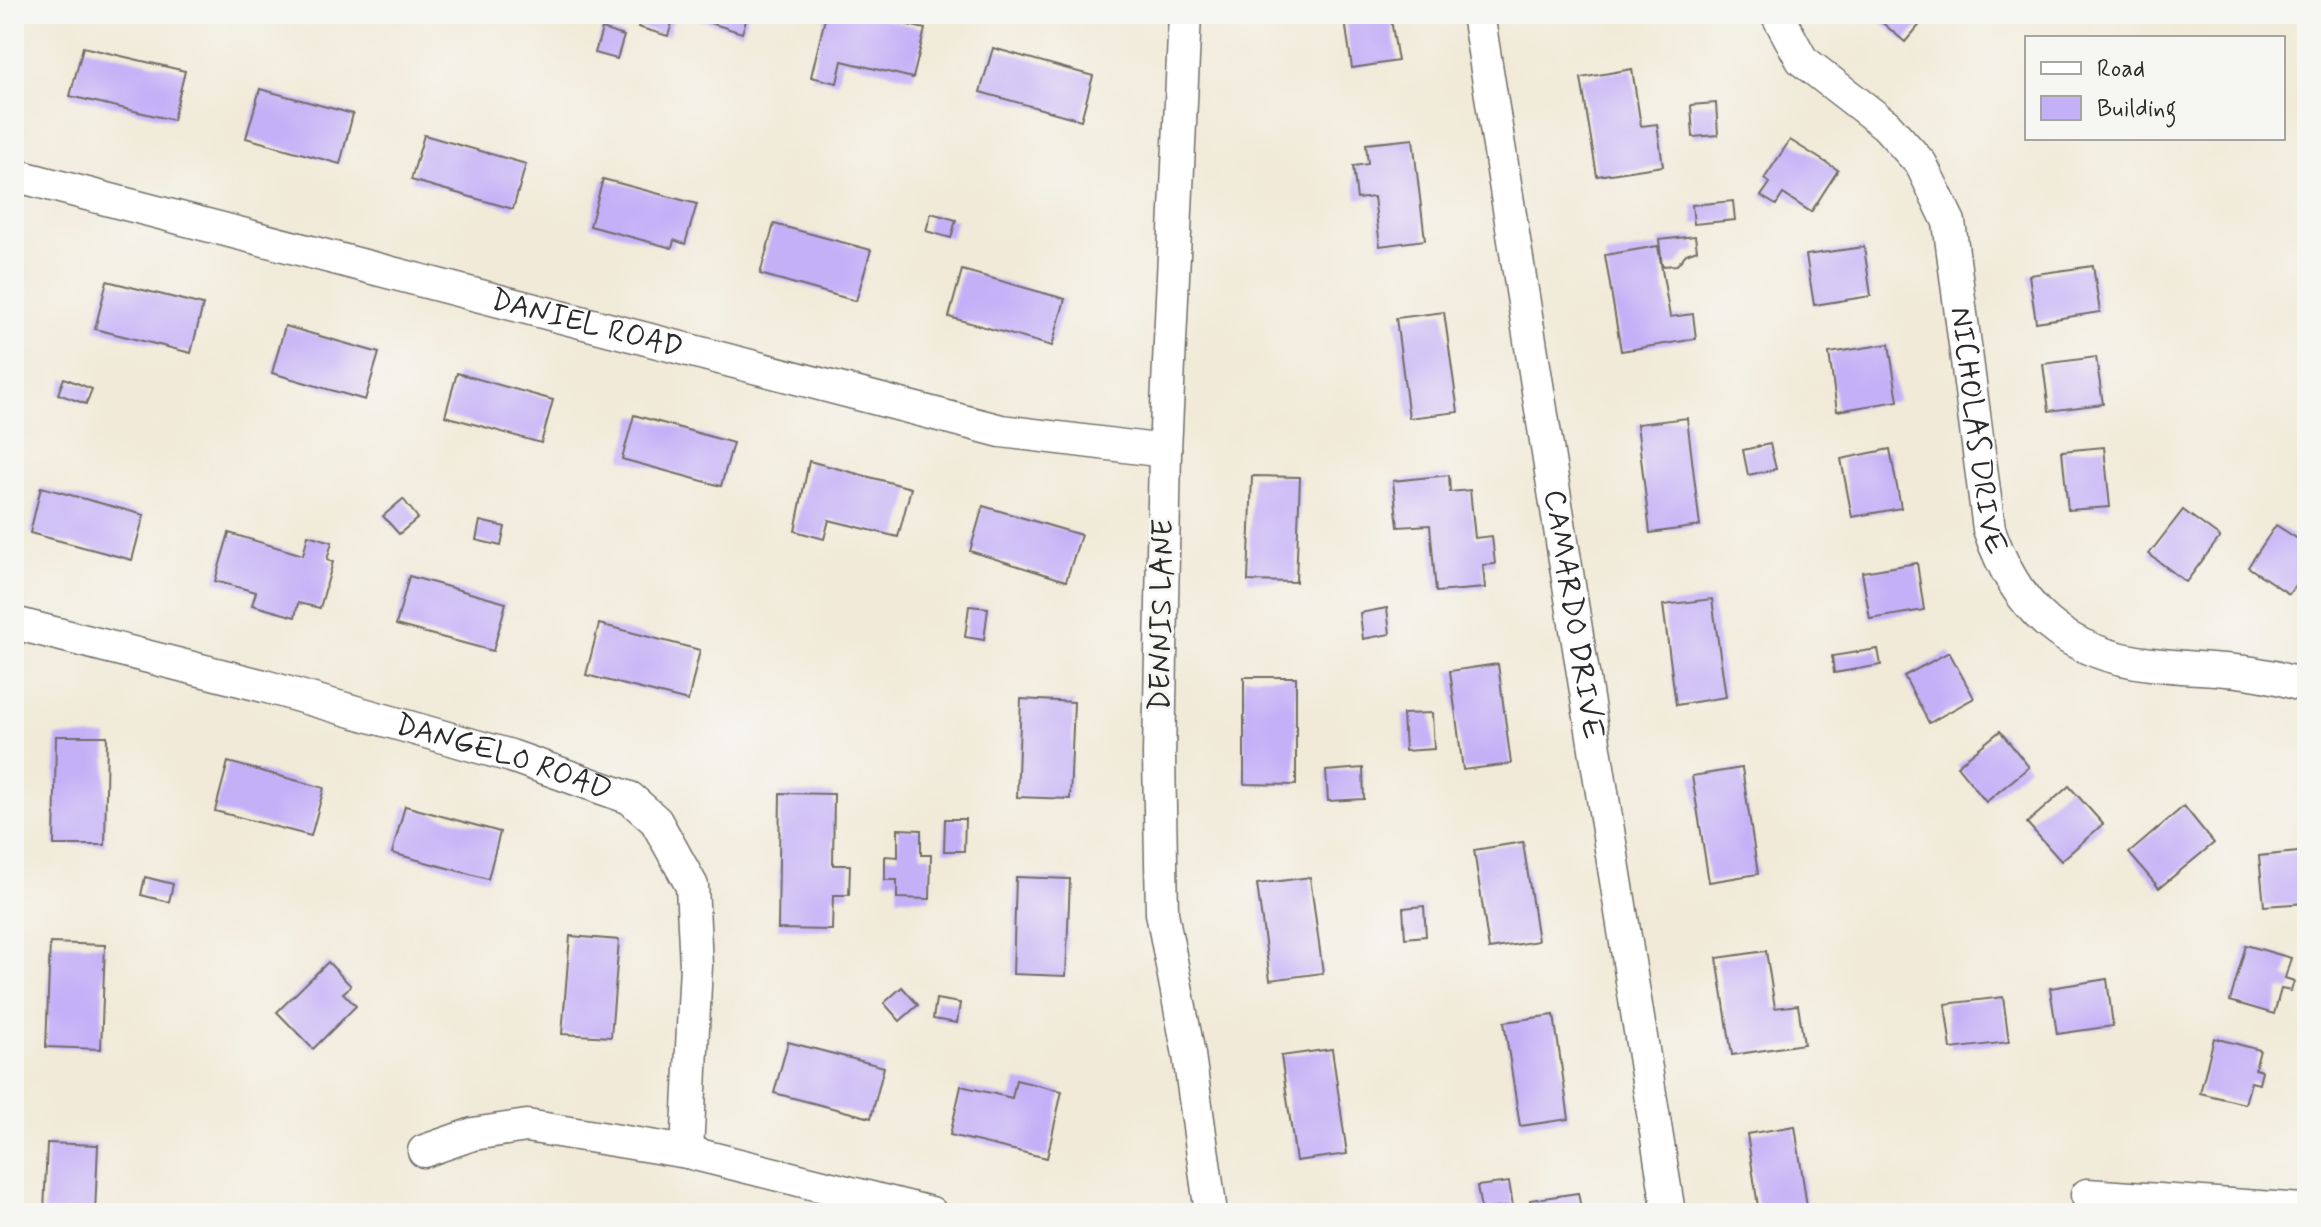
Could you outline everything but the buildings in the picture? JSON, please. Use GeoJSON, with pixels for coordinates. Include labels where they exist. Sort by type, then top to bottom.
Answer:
{"type":"FeatureCollection","features":[{"type":"Feature","properties":{"kind":"street","name":"DENNIS LANE"},"geometry":{"type":"LineString","coordinates":[[1185,14],[1165,451],[1159,756],[1162,913],[1189,1055],[1211,1213]]}},
{"type":"Feature","properties":{"kind":"street","name":"CAMARDO DRIVE"},"geometry":{"type":"LineString","coordinates":[[1478,14],[1669,1213]]}},
{"type":"Feature","properties":{"kind":"street","name":"NICHOLAS DRIVE"},"geometry":{"type":"LineString","coordinates":[[1777,14],[1802,60],[1886,125],[1921,164],[1949,222],[1989,529],[2002,567],[2024,601],[2065,637],[2106,655],[2150,664],[2269,673],[2307,687]]}},
{"type":"Feature","properties":{"kind":"street","name":"DANIEL ROAD"},"geometry":{"type":"LineString","coordinates":[[14,175],[1001,431],[1165,451]]}},
{"type":"Feature","properties":{"kind":"street","name":"DANGELO ROAD"},"geometry":{"type":"LineString","coordinates":[[14,623],[264,686],[511,756],[630,798],[656,821],[692,886],[696,965],[687,1152]]}},
{"type":"Feature","properties":{"kind":"street"},"geometry":{"type":"LineString","coordinates":[[424,1151],[473,1134],[527,1126],[687,1152],[931,1213]]}},
{"type":"Feature","properties":{"kind":"street"},"geometry":{"type":"LineString","coordinates":[[2087,1195],[2304,1206]]}}]}
